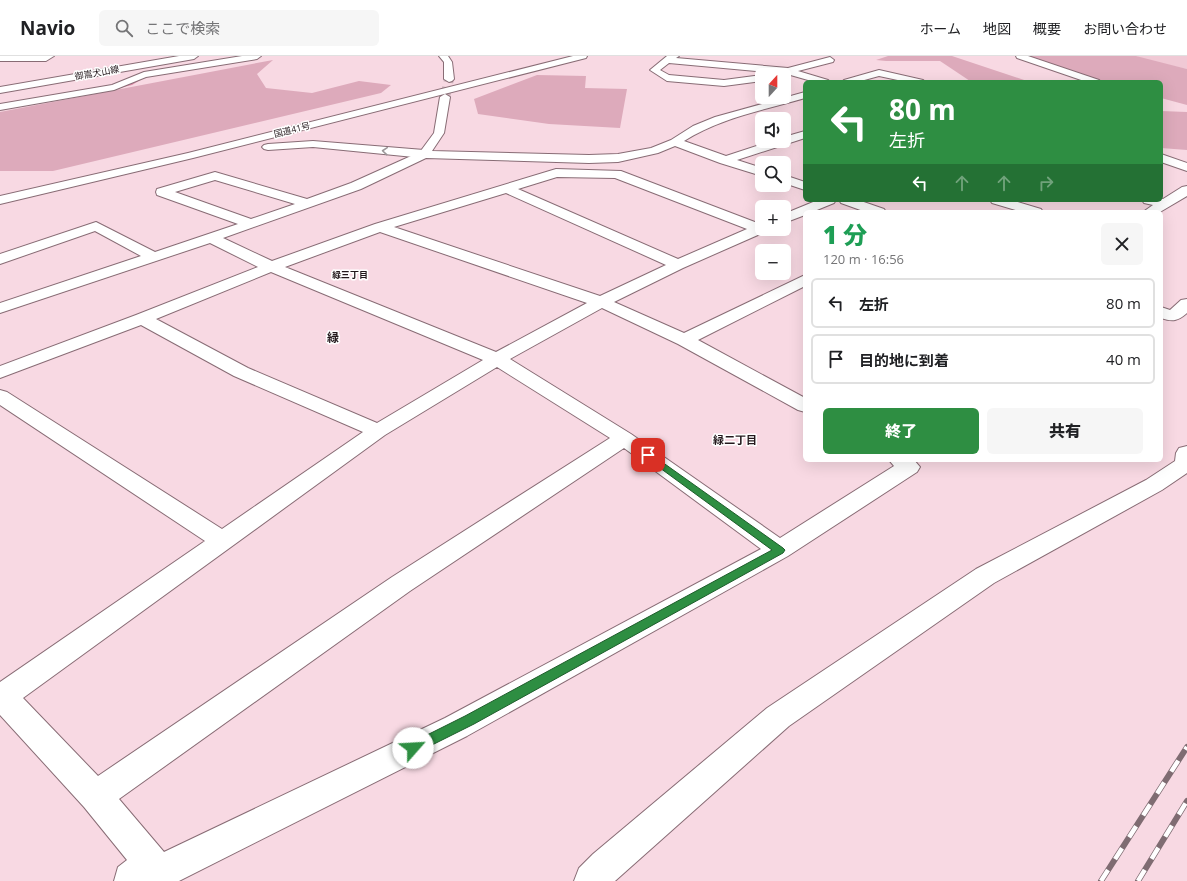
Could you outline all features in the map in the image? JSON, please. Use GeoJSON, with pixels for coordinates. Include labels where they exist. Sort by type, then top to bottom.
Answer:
{"type":"FeatureCollection","features":[{"type":"Feature","properties":{"kind":"main road"},"geometry":{"type":"LineString","coordinates":[[0,58],[46,58],[50,56]]}},
{"type":"Feature","properties":{"kind":"main road","name":"御嵩犬山線"},"geometry":{"type":"LineString","coordinates":[[0,90],[194,56]]}},
{"type":"Feature","properties":{"kind":"main road"},"geometry":{"type":"LineString","coordinates":[[0,107],[114,88],[151,73],[257,56]]}},
{"type":"Feature","properties":{"kind":"main road"},"geometry":{"type":"LineString","coordinates":[[443,56],[448,62],[449,79]]}},
{"type":"Feature","properties":{"kind":"main road","name":"国道41号"},"geometry":{"type":"LineString","coordinates":[[0,190],[117,165],[559,56]]}},
{"type":"Feature","properties":{"kind":"main road","name":"国道41号"},"geometry":{"type":"LineString","coordinates":[[0,200],[189,156],[583,56]]}},
{"type":"Feature","properties":{"kind":"main road"},"geometry":{"type":"LineString","coordinates":[[791,70],[830,60],[826,58],[806,56]]}},
{"type":"Feature","properties":{"kind":"main road"},"geometry":{"type":"LineString","coordinates":[[1020,56],[1090,80]]}},
{"type":"Feature","properties":{"kind":"main road"},"geometry":{"type":"LineString","coordinates":[[755,79],[724,83],[667,78],[654,70],[671,58],[761,68]]}},
{"type":"Feature","properties":{"kind":"main road"},"geometry":{"type":"LineString","coordinates":[[791,72],[818,80]]}},
{"type":"Feature","properties":{"kind":"main road"},"geometry":{"type":"LineString","coordinates":[[854,80],[879,73],[911,80]]}},
{"type":"Feature","properties":{"kind":"main road"},"geometry":{"type":"LineString","coordinates":[[0,204],[230,154],[280,145],[318,144],[424,154],[589,159],[618,158],[654,151],[675,142],[697,128],[719,119],[803,96]]}},
{"type":"Feature","properties":{"kind":"main road"},"geometry":{"type":"LineString","coordinates":[[0,308],[211,238],[249,223],[356,186],[424,154],[439,133],[445,97]]}},
{"type":"Feature","properties":{"kind":"main road"},"geometry":{"type":"LineString","coordinates":[[791,139],[803,135]]}},
{"type":"Feature","properties":{"kind":"main road"},"geometry":{"type":"LineString","coordinates":[[791,140],[803,142]]}},
{"type":"Feature","properties":{"kind":"main road"},"geometry":{"type":"LineString","coordinates":[[675,142],[755,170]]}},
{"type":"Feature","properties":{"kind":"main road"},"geometry":{"type":"LineString","coordinates":[[724,160],[762,148]]}},
{"type":"Feature","properties":{"kind":"main road"},"geometry":{"type":"LineString","coordinates":[[1163,159],[1187,167]]}},
{"type":"Feature","properties":{"kind":"main road"},"geometry":{"type":"LineString","coordinates":[[0,372],[380,227],[556,173],[617,174],[755,226]]}},
{"type":"Feature","properties":{"kind":"main road"},"geometry":{"type":"LineString","coordinates":[[249,223],[162,192],[216,176],[307,203]]}},
{"type":"Feature","properties":{"kind":"main road"},"geometry":{"type":"LineString","coordinates":[[791,182],[803,185]]}},
{"type":"Feature","properties":{"kind":"main road"},"geometry":{"type":"LineString","coordinates":[[506,188],[678,265]]}},
{"type":"Feature","properties":{"kind":"main road"},"geometry":{"type":"LineString","coordinates":[[1154,210],[1187,190]]}},
{"type":"Feature","properties":{"kind":"main road"},"geometry":{"type":"LineString","coordinates":[[805,210],[824,202]]}},
{"type":"Feature","properties":{"kind":"main road"},"geometry":{"type":"LineString","coordinates":[[852,202],[874,210]]}},
{"type":"Feature","properties":{"kind":"main road"},"geometry":{"type":"LineString","coordinates":[[1004,202],[1030,210]]}},
{"type":"Feature","properties":{"kind":"main road"},"geometry":{"type":"LineString","coordinates":[[1157,202],[1165,204]]}},
{"type":"Feature","properties":{"kind":"main road"},"geometry":{"type":"LineString","coordinates":[[791,216],[803,211]]}},
{"type":"Feature","properties":{"kind":"main road"},"geometry":{"type":"LineString","coordinates":[[0,259],[96,226],[154,257]]}},
{"type":"Feature","properties":{"kind":"main road"},"geometry":{"type":"LineString","coordinates":[[380,227],[601,302],[684,340],[803,405]]}},
{"type":"Feature","properties":{"kind":"main road"},"geometry":{"type":"LineString","coordinates":[[133,878],[151,862],[96,796],[1,696],[378,431],[497,359],[601,302],[678,265],[755,231]]}},
{"type":"Feature","properties":{"kind":"main road"},"geometry":{"type":"LineString","coordinates":[[211,238],[272,267],[497,359],[624,438],[780,550]]}},
{"type":"Feature","properties":{"kind":"main road"},"geometry":{"type":"LineString","coordinates":[[684,340],[803,281]]}},
{"type":"Feature","properties":{"kind":"main road"},"geometry":{"type":"LineString","coordinates":[[1163,313],[1173,316],[1187,304]]}},
{"type":"Feature","properties":{"kind":"main road"},"geometry":{"type":"LineString","coordinates":[[142,319],[241,372],[378,431]]}},
{"type":"Feature","properties":{"kind":"main road"},"geometry":{"type":"LineString","coordinates":[[0,396],[223,541]]}},
{"type":"Feature","properties":{"kind":"main road"},"geometry":{"type":"LineString","coordinates":[[96,796],[401,584],[624,438]]}},
{"type":"Feature","properties":{"kind":"main road"},"geometry":{"type":"LineString","coordinates":[[592,881],[604,866],[778,717],[985,576],[1154,485],[1186,464],[1187,453]]}},
{"type":"Feature","properties":{"kind":"main road"},"geometry":{"type":"LineString","coordinates":[[133,878],[156,874],[456,727],[780,550],[909,467],[903,462]]}},
{"type":"Feature","properties":{"kind":"shaded area"},"geometry":{"type":"Polygon","coordinates":[[[888,56],[952,56],[1024,80],[968,80],[940,61],[876,60],[888,56]]]}},
{"type":"Feature","properties":{"kind":"shaded area"},"geometry":{"type":"Polygon","coordinates":[[[1028,56],[1136,56],[1187,69],[1187,105],[1163,99],[1163,80],[1097,80],[1066,71],[1028,56]]]}},
{"type":"Feature","properties":{"kind":"shaded area"},"geometry":{"type":"Polygon","coordinates":[[[1136,56],[1187,56],[1187,69],[1143,59],[1136,56]]]}},
{"type":"Feature","properties":{"kind":"shaded area"},"geometry":{"type":"Polygon","coordinates":[[[273,60],[257,74],[266,88],[312,93],[359,81],[391,85],[381,93],[53,171],[0,171],[0,112],[273,60]]]}},
{"type":"Feature","properties":{"kind":"shaded area"},"geometry":{"type":"Polygon","coordinates":[[[537,75],[586,76],[585,88],[627,89],[620,128],[549,124],[478,114],[474,99],[537,75]]]}},
{"type":"Feature","properties":{"kind":"shaded area"},"geometry":{"type":"Polygon","coordinates":[[[1163,111],[1187,112],[1187,150],[1163,148],[1163,111]]]}},
{"type":"Feature","properties":{"kind":"waterway"},"geometry":{"type":"LineString","coordinates":[[111,89],[131,84],[145,76]]}},
{"type":"Feature","properties":{"kind":"tunnel"},"geometry":{"type":"LineString","coordinates":[[445,97],[449,79]]}},
{"type":"Feature","properties":{"kind":"railway"},"geometry":{"type":"LineString","coordinates":[[1101,881],[1187,747]]}},
{"type":"Feature","properties":{"kind":"railway"},"geometry":{"type":"LineString","coordinates":[[1138,881],[1187,801]]}},
{"type":"Feature","properties":{"kind":"district","name":"緑三丁目"},"geometry":{"type":"Point","coordinates":[350,275]}},
{"type":"Feature","properties":{"kind":"district","name":"緑"},"geometry":{"type":"Point","coordinates":[333,338]}},
{"type":"Feature","properties":{"kind":"district","name":"緑二丁目"},"geometry":{"type":"Point","coordinates":[735,440]}},
{"type":"Feature","properties":{"kind":"route"},"geometry":{"type":"LineString","coordinates":[[413,748],[469,720],[780,550],[648,455]]}}]}
